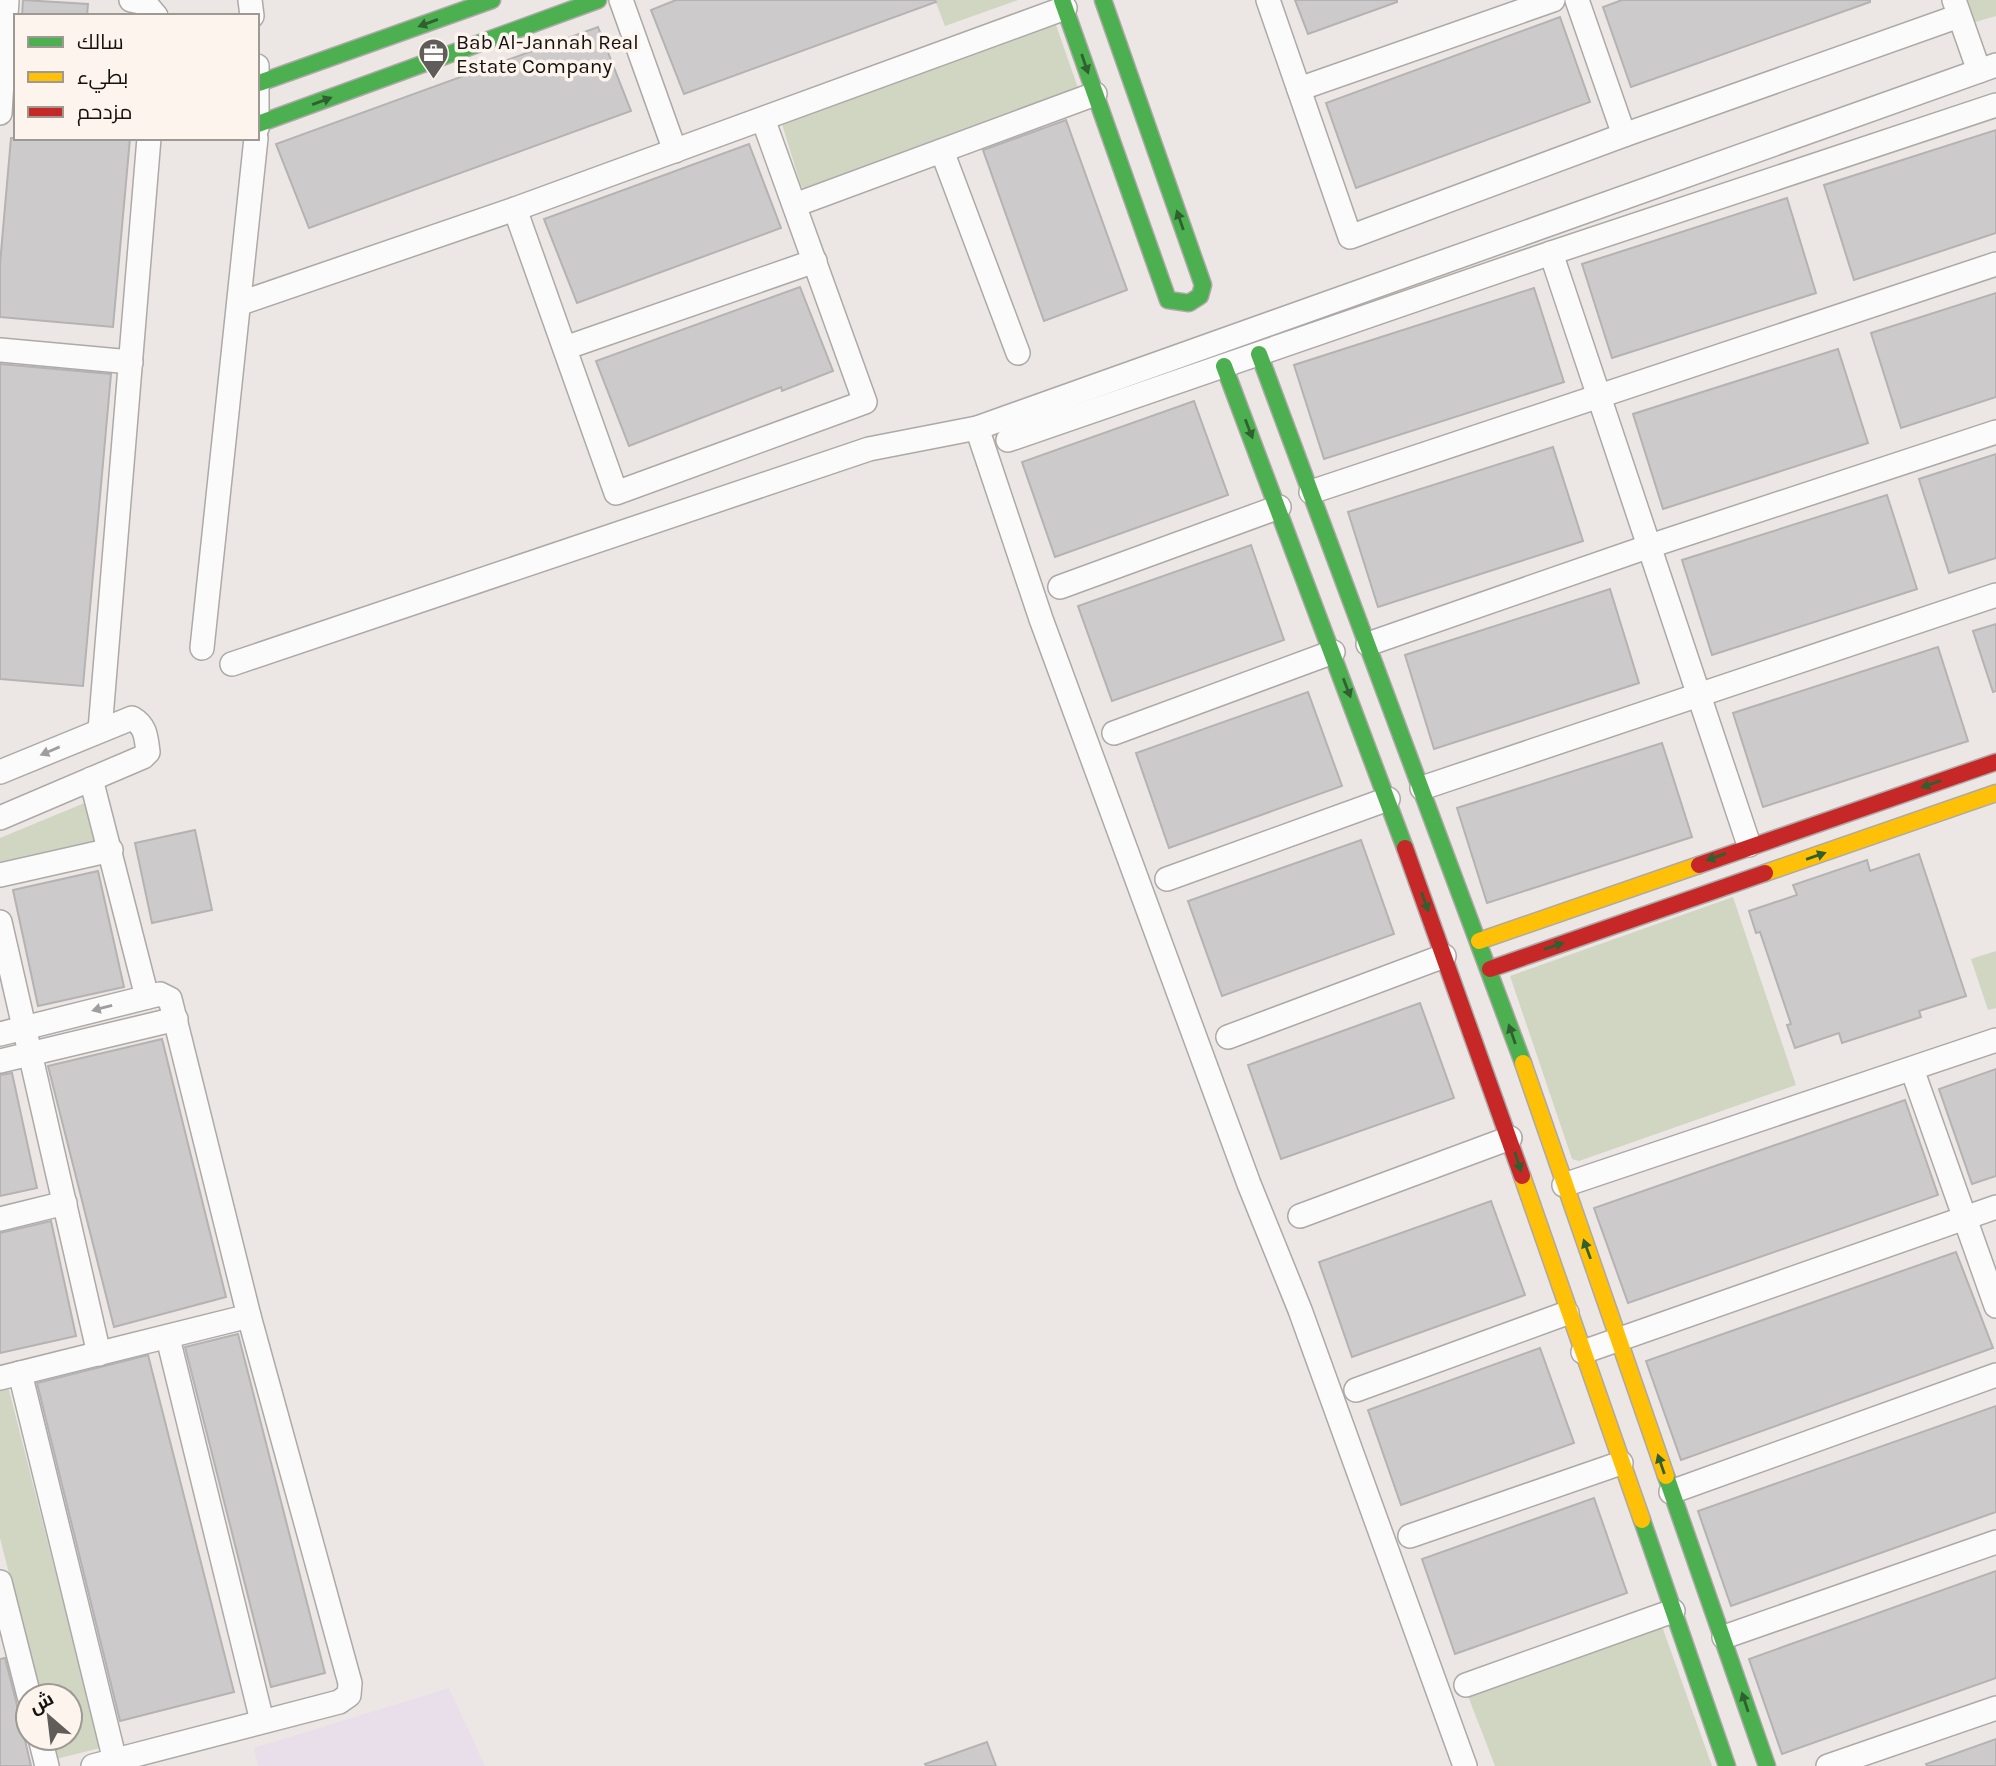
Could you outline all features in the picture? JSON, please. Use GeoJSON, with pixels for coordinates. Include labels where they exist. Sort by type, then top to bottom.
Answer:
{"type":"FeatureCollection","features":[{"type":"Feature","properties":{"kind":"street"},"geometry":{"type":"LineString","coordinates":[[0,113],[7,0]]}},
{"type":"Feature","properties":{"kind":"street"},"geometry":{"type":"LineString","coordinates":[[131,0],[145,3],[154,14]]}},
{"type":"Feature","properties":{"kind":"street"},"geometry":{"type":"LineString","coordinates":[[259,74],[492,0]]}},
{"type":"Feature","properties":{"kind":"street"},"geometry":{"type":"LineString","coordinates":[[259,125],[598,0]]}},
{"type":"Feature","properties":{"kind":"street"},"geometry":{"type":"LineString","coordinates":[[621,0],[675,151]]}},
{"type":"Feature","properties":{"kind":"street"},"geometry":{"type":"LineString","coordinates":[[241,303],[675,151],[1064,4],[1168,300],[1189,303],[1200,296],[1203,285],[1103,0]]}},
{"type":"Feature","properties":{"kind":"street"},"geometry":{"type":"LineString","coordinates":[[232,664],[869,449],[977,428],[1987,68],[1956,8],[1350,237],[1268,0]]}},
{"type":"Feature","properties":{"kind":"street"},"geometry":{"type":"LineString","coordinates":[[1299,89],[1553,0]]}},
{"type":"Feature","properties":{"kind":"street"},"geometry":{"type":"LineString","coordinates":[[1577,0],[1624,135]]}},
{"type":"Feature","properties":{"kind":"street"},"geometry":{"type":"LineString","coordinates":[[795,205],[1095,93]]}},
{"type":"Feature","properties":{"kind":"street"},"geometry":{"type":"LineString","coordinates":[[1008,440],[1551,253],[1996,105]]}},
{"type":"Feature","properties":{"kind":"street"},"geometry":{"type":"LineString","coordinates":[[515,209],[616,493],[865,402],[763,119]]}},
{"type":"Feature","properties":{"kind":"street"},"geometry":{"type":"LineString","coordinates":[[100,730],[149,140]]}},
{"type":"Feature","properties":{"kind":"street"},"geometry":{"type":"LineString","coordinates":[[202,648],[241,303],[256,140]]}},
{"type":"Feature","properties":{"kind":"street"},"geometry":{"type":"LineString","coordinates":[[942,150],[1018,353]]}},
{"type":"Feature","properties":{"kind":"street"},"geometry":{"type":"LineString","coordinates":[[1551,253],[1749,845]]}},
{"type":"Feature","properties":{"kind":"street"},"geometry":{"type":"LineString","coordinates":[[565,348],[815,261]]}},
{"type":"Feature","properties":{"kind":"street"},"geometry":{"type":"LineString","coordinates":[[1311,492],[1996,264]]}},
{"type":"Feature","properties":{"kind":"street"},"geometry":{"type":"LineString","coordinates":[[0,349],[131,362]]}},
{"type":"Feature","properties":{"kind":"street"},"geometry":{"type":"LineString","coordinates":[[1259,354],[1490,969],[1563,1185],[1768,1766]]}},
{"type":"Feature","properties":{"kind":"street"},"geometry":{"type":"LineString","coordinates":[[1224,366],[1361,725],[1510,1138],[1567,1313],[1727,1766]]}},
{"type":"Feature","properties":{"kind":"street"},"geometry":{"type":"LineString","coordinates":[[977,428],[1051,645],[1245,1172],[1300,1310],[1465,1766]]}},
{"type":"Feature","properties":{"kind":"street"},"geometry":{"type":"LineString","coordinates":[[1368,644],[1650,546],[1996,432]]}},
{"type":"Feature","properties":{"kind":"street"},"geometry":{"type":"LineString","coordinates":[[1060,587],[1279,507]]}},
{"type":"Feature","properties":{"kind":"street"},"geometry":{"type":"LineString","coordinates":[[1422,788],[1996,595]]}},
{"type":"Feature","properties":{"kind":"street"},"geometry":{"type":"LineString","coordinates":[[1114,733],[1333,652]]}},
{"type":"Feature","properties":{"kind":"street"},"geometry":{"type":"LineString","coordinates":[[1361,725],[1393,712]]}},
{"type":"Feature","properties":{"kind":"street"},"geometry":{"type":"LineString","coordinates":[[0,772],[132,718],[144,729],[148,752],[143,757],[0,818]]}},
{"type":"Feature","properties":{"kind":"street"},"geometry":{"type":"LineString","coordinates":[[1479,941],[1749,845],[1996,763]]}},
{"type":"Feature","properties":{"kind":"street"},"geometry":{"type":"LineString","coordinates":[[91,779],[147,996]]}},
{"type":"Feature","properties":{"kind":"street"},"geometry":{"type":"LineString","coordinates":[[1490,969],[1996,793]]}},
{"type":"Feature","properties":{"kind":"street"},"geometry":{"type":"LineString","coordinates":[[1167,879],[1388,799]]}},
{"type":"Feature","properties":{"kind":"street"},"geometry":{"type":"LineString","coordinates":[[0,875],[111,850]]}},
{"type":"Feature","properties":{"kind":"street"},"geometry":{"type":"LineString","coordinates":[[0,922],[99,1354]]}},
{"type":"Feature","properties":{"kind":"street"},"geometry":{"type":"LineString","coordinates":[[1228,1037],[1444,956]]}},
{"type":"Feature","properties":{"kind":"street"},"geometry":{"type":"LineString","coordinates":[[0,1034],[147,996],[163,993],[168,996],[176,1019],[249,1316],[350,1683],[349,1695],[339,1702],[104,1763],[10,1376],[249,1316]]}},
{"type":"Feature","properties":{"kind":"street"},"geometry":{"type":"LineString","coordinates":[[0,1061],[176,1019]]}},
{"type":"Feature","properties":{"kind":"street"},"geometry":{"type":"LineString","coordinates":[[1563,1185],[1996,1041]]}},
{"type":"Feature","properties":{"kind":"street"},"geometry":{"type":"LineString","coordinates":[[1912,1069],[1996,1306]]}},
{"type":"Feature","properties":{"kind":"street"},"geometry":{"type":"LineString","coordinates":[[1300,1216],[1510,1138]]}},
{"type":"Feature","properties":{"kind":"street"},"geometry":{"type":"LineString","coordinates":[[0,1219],[65,1203]]}},
{"type":"Feature","properties":{"kind":"street"},"geometry":{"type":"LineString","coordinates":[[1583,1352],[1996,1207]]}},
{"type":"Feature","properties":{"kind":"street"},"geometry":{"type":"LineString","coordinates":[[1356,1390],[1567,1313]]}},
{"type":"Feature","properties":{"kind":"street"},"geometry":{"type":"LineString","coordinates":[[168,1338],[262,1721]]}},
{"type":"Feature","properties":{"kind":"street"},"geometry":{"type":"LineString","coordinates":[[1671,1492],[1996,1375]]}},
{"type":"Feature","properties":{"kind":"street"},"geometry":{"type":"LineString","coordinates":[[1410,1536],[1621,1463]]}},
{"type":"Feature","properties":{"kind":"street"},"geometry":{"type":"LineString","coordinates":[[1724,1637],[1996,1542]]}},
{"type":"Feature","properties":{"kind":"street"},"geometry":{"type":"LineString","coordinates":[[0,1582],[6,1635],[24,1682]]}},
{"type":"Feature","properties":{"kind":"street"},"geometry":{"type":"LineString","coordinates":[[1465,1685],[1673,1611]]}},
{"type":"Feature","properties":{"kind":"street"},"geometry":{"type":"LineString","coordinates":[[1828,1766],[1996,1708]]}},
{"type":"Feature","properties":{"kind":"shaded area"},"geometry":{"type":"Polygon","coordinates":[[[449,1688],[485,1766],[258,1766],[254,1748],[449,1688]]]}},
{"type":"Feature","properties":{"kind":"green space"},"geometry":{"type":"Polygon","coordinates":[[[935,0],[1018,0],[945,26],[935,0]]]}},
{"type":"Feature","properties":{"kind":"green space"},"geometry":{"type":"Polygon","coordinates":[[[1966,0],[1996,0],[1996,16],[1975,22],[1966,0]]]}},
{"type":"Feature","properties":{"kind":"green space"},"geometry":{"type":"Polygon","coordinates":[[[1049,25],[1056,25],[1078,88],[806,190],[801,186],[782,124],[1049,25]]]}},
{"type":"Feature","properties":{"kind":"green space"},"geometry":{"type":"Polygon","coordinates":[[[87,802],[97,841],[0,863],[0,838],[87,802]]]}},
{"type":"Feature","properties":{"kind":"green space"},"geometry":{"type":"Polygon","coordinates":[[[1733,897],[1796,1085],[1579,1161],[1572,1159],[1510,976],[1733,897]]]}},
{"type":"Feature","properties":{"kind":"green space"},"geometry":{"type":"Polygon","coordinates":[[[1996,951],[1996,1008],[1988,1010],[1971,959],[1996,951]]]}},
{"type":"Feature","properties":{"kind":"green space"},"geometry":{"type":"Polygon","coordinates":[[[8,1386],[83,1682],[36,1682],[0,1538],[0,1388],[8,1386]]]}},
{"type":"Feature","properties":{"kind":"green space"},"geometry":{"type":"Polygon","coordinates":[[[1653,1629],[1663,1629],[1712,1766],[1495,1766],[1468,1696],[1653,1629]]]}},
{"type":"Feature","properties":{"kind":"green space"},"geometry":{"type":"Polygon","coordinates":[[[84,1685],[100,1748],[84,1752],[84,1685]]]}},
{"type":"Feature","properties":{"kind":"green space"},"geometry":{"type":"Polygon","coordinates":[[[54,1752],[84,1752],[56,1759],[54,1752]]]}},
{"type":"Feature","properties":{"kind":"building"},"geometry":{"type":"Polygon","coordinates":[[[23,0],[88,4],[87,14],[22,14],[23,0]]]}},
{"type":"Feature","properties":{"kind":"building"},"geometry":{"type":"Polygon","coordinates":[[[676,0],[936,2],[684,94],[651,10],[676,0]]]}},
{"type":"Feature","properties":{"kind":"building"},"geometry":{"type":"Polygon","coordinates":[[[1295,0],[1397,0],[1397,2],[1308,34],[1295,0]]]}},
{"type":"Feature","properties":{"kind":"building"},"geometry":{"type":"Polygon","coordinates":[[[1622,0],[1870,2],[1631,87],[1603,7],[1622,0]]]}},
{"type":"Feature","properties":{"kind":"building"},"geometry":{"type":"Polygon","coordinates":[[[1560,17],[1590,102],[1356,188],[1326,103],[1560,17]]]}},
{"type":"Feature","properties":{"kind":"building"},"geometry":{"type":"Polygon","coordinates":[[[598,27],[631,111],[309,228],[276,144],[598,27]]]}},
{"type":"Feature","properties":{"kind":"building"},"geometry":{"type":"Polygon","coordinates":[[[1066,120],[1127,290],[1044,321],[983,150],[1066,120]]]}},
{"type":"Feature","properties":{"kind":"building"},"geometry":{"type":"Polygon","coordinates":[[[1996,130],[1996,233],[1854,280],[1824,185],[1996,130]]]}},
{"type":"Feature","properties":{"kind":"building"},"geometry":{"type":"Polygon","coordinates":[[[11,138],[130,140],[113,327],[0,317],[0,264],[11,138]]]}},
{"type":"Feature","properties":{"kind":"building"},"geometry":{"type":"Polygon","coordinates":[[[749,144],[781,228],[577,303],[544,219],[749,144]]]}},
{"type":"Feature","properties":{"kind":"building"},"geometry":{"type":"Polygon","coordinates":[[[1787,198],[1816,293],[1612,358],[1582,264],[1787,198]]]}},
{"type":"Feature","properties":{"kind":"building"},"geometry":{"type":"Polygon","coordinates":[[[800,287],[833,371],[782,391],[781,387],[629,446],[596,361],[800,287]]]}},
{"type":"Feature","properties":{"kind":"building"},"geometry":{"type":"Polygon","coordinates":[[[1534,288],[1564,382],[1324,459],[1294,365],[1534,288]]]}},
{"type":"Feature","properties":{"kind":"building"},"geometry":{"type":"Polygon","coordinates":[[[1996,293],[1996,397],[1901,428],[1871,333],[1996,293]]]}},
{"type":"Feature","properties":{"kind":"building"},"geometry":{"type":"Polygon","coordinates":[[[1838,349],[1868,443],[1663,509],[1633,414],[1838,349]]]}},
{"type":"Feature","properties":{"kind":"building"},"geometry":{"type":"Polygon","coordinates":[[[0,364],[111,374],[83,686],[0,679],[0,364]]]}},
{"type":"Feature","properties":{"kind":"building"},"geometry":{"type":"Polygon","coordinates":[[[1194,401],[1228,495],[1055,557],[1022,462],[1194,401]]]}},
{"type":"Feature","properties":{"kind":"building"},"geometry":{"type":"Polygon","coordinates":[[[1553,447],[1583,541],[1378,607],[1348,512],[1553,447]]]}},
{"type":"Feature","properties":{"kind":"building"},"geometry":{"type":"Polygon","coordinates":[[[1996,454],[1996,558],[1949,573],[1919,479],[1996,454]]]}},
{"type":"Feature","properties":{"kind":"building"},"geometry":{"type":"Polygon","coordinates":[[[1887,495],[1917,589],[1712,655],[1682,560],[1887,495]]]}},
{"type":"Feature","properties":{"kind":"building"},"geometry":{"type":"Polygon","coordinates":[[[1251,545],[1284,640],[1112,701],[1078,606],[1251,545]]]}},
{"type":"Feature","properties":{"kind":"building"},"geometry":{"type":"Polygon","coordinates":[[[1610,589],[1639,683],[1434,749],[1405,655],[1610,589]]]}},
{"type":"Feature","properties":{"kind":"building"},"geometry":{"type":"Polygon","coordinates":[[[1996,624],[1996,691],[1993,692],[1973,631],[1996,624]]]}},
{"type":"Feature","properties":{"kind":"building"},"geometry":{"type":"Polygon","coordinates":[[[1938,647],[1968,741],[1763,807],[1733,713],[1938,647]]]}},
{"type":"Feature","properties":{"kind":"building"},"geometry":{"type":"Polygon","coordinates":[[[1308,692],[1342,786],[1169,848],[1136,753],[1308,692]]]}},
{"type":"Feature","properties":{"kind":"building"},"geometry":{"type":"Polygon","coordinates":[[[1662,743],[1692,837],[1487,903],[1457,808],[1662,743]]]}},
{"type":"Feature","properties":{"kind":"building"},"geometry":{"type":"Polygon","coordinates":[[[195,830],[212,910],[152,923],[135,843],[195,830]]]}},
{"type":"Feature","properties":{"kind":"building"},"geometry":{"type":"Polygon","coordinates":[[[1361,840],[1394,934],[1222,996],[1188,901],[1361,840]]]}},
{"type":"Feature","properties":{"kind":"building"},"geometry":{"type":"Polygon","coordinates":[[[1919,854],[1966,996],[1919,1011],[1921,1017],[1842,1043],[1839,1033],[1795,1048],[1787,1025],[1791,1024],[1760,932],[1756,933],[1749,911],[1797,895],[1793,885],[1867,860],[1870,871],[1919,854]]]}},
{"type":"Feature","properties":{"kind":"building"},"geometry":{"type":"Polygon","coordinates":[[[98,871],[124,987],[38,1006],[13,890],[98,871]]]}},
{"type":"Feature","properties":{"kind":"building"},"geometry":{"type":"Polygon","coordinates":[[[1420,1003],[1454,1098],[1281,1159],[1248,1065],[1420,1003]]]}},
{"type":"Feature","properties":{"kind":"building"},"geometry":{"type":"Polygon","coordinates":[[[162,1039],[226,1297],[114,1327],[48,1066],[162,1039]]]}},
{"type":"Feature","properties":{"kind":"building"},"geometry":{"type":"Polygon","coordinates":[[[1996,1069],[1996,1176],[1972,1184],[1939,1089],[1996,1069]]]}},
{"type":"Feature","properties":{"kind":"building"},"geometry":{"type":"Polygon","coordinates":[[[12,1073],[37,1188],[0,1196],[0,1075],[12,1073]]]}},
{"type":"Feature","properties":{"kind":"building"},"geometry":{"type":"Polygon","coordinates":[[[1905,1100],[1938,1195],[1628,1303],[1594,1208],[1905,1100]]]}},
{"type":"Feature","properties":{"kind":"building"},"geometry":{"type":"Polygon","coordinates":[[[1491,1201],[1525,1295],[1352,1357],[1319,1262],[1491,1201]]]}},
{"type":"Feature","properties":{"kind":"building"},"geometry":{"type":"Polygon","coordinates":[[[51,1221],[76,1336],[0,1353],[0,1233],[51,1221]]]}},
{"type":"Feature","properties":{"kind":"building"},"geometry":{"type":"Polygon","coordinates":[[[1956,1252],[1993,1348],[1681,1460],[1646,1361],[1956,1252]]]}},
{"type":"Feature","properties":{"kind":"building"},"geometry":{"type":"Polygon","coordinates":[[[238,1334],[325,1673],[271,1687],[185,1347],[238,1334]]]}},
{"type":"Feature","properties":{"kind":"building"},"geometry":{"type":"Polygon","coordinates":[[[1540,1348],[1574,1443],[1401,1505],[1368,1410],[1540,1348]]]}},
{"type":"Feature","properties":{"kind":"building"},"geometry":{"type":"Polygon","coordinates":[[[148,1355],[234,1692],[120,1721],[37,1383],[148,1355]]]}},
{"type":"Feature","properties":{"kind":"building"},"geometry":{"type":"Polygon","coordinates":[[[1996,1406],[1996,1512],[1731,1606],[1698,1511],[1996,1406]]]}},
{"type":"Feature","properties":{"kind":"building"},"geometry":{"type":"Polygon","coordinates":[[[1594,1498],[1627,1593],[1455,1654],[1422,1559],[1594,1498]]]}},
{"type":"Feature","properties":{"kind":"building"},"geometry":{"type":"Polygon","coordinates":[[[1996,1571],[1996,1678],[1782,1754],[1749,1659],[1996,1571]]]}},
{"type":"Feature","properties":{"kind":"building"},"geometry":{"type":"Polygon","coordinates":[[[5,1658],[14,1693],[14,1752],[28,1752],[31,1766],[0,1766],[0,1659],[5,1658]]]}},
{"type":"Feature","properties":{"kind":"building"},"geometry":{"type":"Polygon","coordinates":[[[1996,1739],[1996,1766],[1926,1764],[1996,1739]]]}},
{"type":"Feature","properties":{"kind":"building"},"geometry":{"type":"Polygon","coordinates":[[[987,1742],[996,1766],[925,1764],[987,1742]]]}},
{"type":"Feature","properties":{"kind":"traffic: fast"},"geometry":{"type":"LineString","coordinates":[[259,83],[492,0]]}},
{"type":"Feature","properties":{"kind":"traffic: fast"},"geometry":{"type":"LineString","coordinates":[[259,124],[598,0]]}},
{"type":"Feature","properties":{"kind":"traffic: fast"},"geometry":{"type":"LineString","coordinates":[[1062,0],[1168,300],[1189,303],[1200,296],[1203,285],[1103,0]]}},
{"type":"Feature","properties":{"kind":"traffic: fast"},"geometry":{"type":"LineString","coordinates":[[1259,354],[1523,1063]]}},
{"type":"Feature","properties":{"kind":"traffic: fast"},"geometry":{"type":"LineString","coordinates":[[1224,366],[1405,848]]}},
{"type":"Feature","properties":{"kind":"traffic: fast"},"geometry":{"type":"LineString","coordinates":[[1666,1476],[1767,1766]]}},
{"type":"Feature","properties":{"kind":"traffic: fast"},"geometry":{"type":"LineString","coordinates":[[1642,1520],[1727,1766]]}},
{"type":"Feature","properties":{"kind":"traffic: slow"},"geometry":{"type":"LineString","coordinates":[[1765,873],[1996,793]]}},
{"type":"Feature","properties":{"kind":"traffic: slow"},"geometry":{"type":"LineString","coordinates":[[1479,941],[1699,865]]}},
{"type":"Feature","properties":{"kind":"traffic: slow"},"geometry":{"type":"LineString","coordinates":[[1523,1063],[1666,1476]]}},
{"type":"Feature","properties":{"kind":"traffic: slow"},"geometry":{"type":"LineString","coordinates":[[1522,1176],[1642,1520]]}},
{"type":"Feature","properties":{"kind":"traffic: jam"},"geometry":{"type":"LineString","coordinates":[[1699,865],[1996,762]]}},
{"type":"Feature","properties":{"kind":"traffic: jam"},"geometry":{"type":"LineString","coordinates":[[1405,848],[1522,1176]]}},
{"type":"Feature","properties":{"kind":"traffic: jam"},"geometry":{"type":"LineString","coordinates":[[1490,969],[1765,873]]}},
{"type":"Feature","properties":{"kind":"place","name":"Bab Al-Jannah Real Estate Company"},"geometry":{"type":"Point","coordinates":[433,81]}}]}
